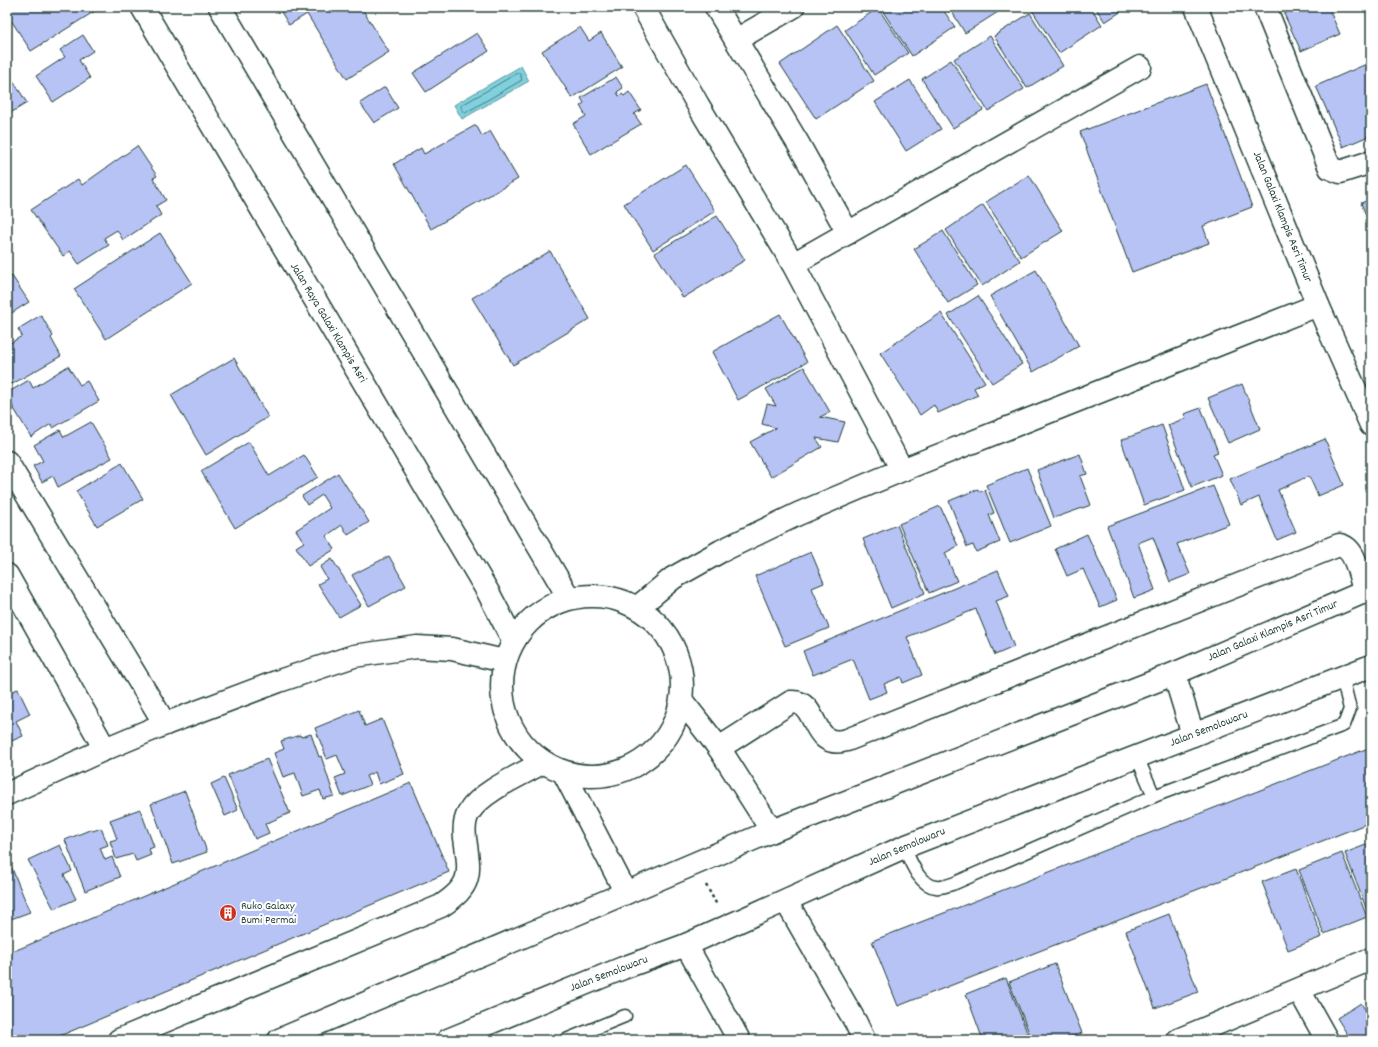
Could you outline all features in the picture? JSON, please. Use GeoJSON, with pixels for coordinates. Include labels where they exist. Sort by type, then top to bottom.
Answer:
{"type":"FeatureCollection","features":[{"type":"Feature","properties":{"kind":"street","name":"Jalan Raya Galaxi Klampis Asri"},"geometry":{"type":"LineString","coordinates":[[142,7],[488,592],[514,640]]}},
{"type":"Feature","properties":{"kind":"street"},"geometry":{"type":"LineString","coordinates":[[220,7],[569,598]]}},
{"type":"Feature","properties":{"kind":"street"},"geometry":{"type":"LineString","coordinates":[[643,7],[698,105],[793,264],[902,470]]}},
{"type":"Feature","properties":{"kind":"street"},"geometry":{"type":"LineString","coordinates":[[716,7],[799,145],[848,233]]}},
{"type":"Feature","properties":{"kind":"street"},"geometry":{"type":"LineString","coordinates":[[736,40],[793,7]]}},
{"type":"Feature","properties":{"kind":"street","name":"Jalan Galaxi Klampis Asri Timur"},"geometry":{"type":"LineString","coordinates":[[1196,7],[1318,305],[1371,425]]}},
{"type":"Feature","properties":{"kind":"street"},"geometry":{"type":"LineString","coordinates":[[1265,7],[1330,168],[1340,172],[1371,162]]}},
{"type":"Feature","properties":{"kind":"street"},"geometry":{"type":"LineString","coordinates":[[793,264],[1140,66]]}},
{"type":"Feature","properties":{"kind":"street"},"geometry":{"type":"LineString","coordinates":[[638,607],[673,578],[721,551],[798,514],[902,470],[1318,305]]}},
{"type":"Feature","properties":{"kind":"street"},"geometry":{"type":"LineString","coordinates":[[7,462],[165,724]]}},
{"type":"Feature","properties":{"kind":"street"},"geometry":{"type":"LineString","coordinates":[[719,748],[791,702],[802,704],[808,710],[818,730],[826,739],[839,742],[847,740],[1339,545],[1344,547],[1352,554],[1368,590]]}},
{"type":"Feature","properties":{"kind":"street"},"geometry":{"type":"LineString","coordinates":[[7,575],[105,748]]}},
{"type":"Feature","properties":{"kind":"street","name":"Jalan Galaxi Klampis Asri Timur"},"geometry":{"type":"LineString","coordinates":[[278,1040],[772,831],[1177,679],[1368,590]]}},
{"type":"Feature","properties":{"kind":"street"},"geometry":{"type":"LineString","coordinates":[[604,596],[638,607],[659,625],[675,648],[682,674],[682,701],[673,726],[659,747],[639,764],[615,774],[589,777],[564,773],[542,763],[524,748],[511,729],[503,707],[500,684],[504,661],[514,640],[537,614],[569,598],[604,596]]}},
{"type":"Feature","properties":{"kind":"street"},"geometry":{"type":"LineString","coordinates":[[7,794],[105,748],[165,724],[279,681],[354,656],[417,647],[452,649],[504,661]]}},
{"type":"Feature","properties":{"kind":"street","name":"Jalan Semolowaru"},"geometry":{"type":"LineString","coordinates":[[448,1040],[623,968],[686,945],[904,847],[1371,666]]}},
{"type":"Feature","properties":{"kind":"street"},"geometry":{"type":"LineString","coordinates":[[1177,679],[1192,735]]}},
{"type":"Feature","properties":{"kind":"street"},"geometry":{"type":"LineString","coordinates":[[682,701],[719,748],[772,831]]}},
{"type":"Feature","properties":{"kind":"street"},"geometry":{"type":"LineString","coordinates":[[119,1040],[441,906],[460,892],[466,884],[468,873],[464,828],[468,812],[486,795],[542,763]]}},
{"type":"Feature","properties":{"kind":"street"},"geometry":{"type":"LineString","coordinates":[[564,773],[626,893]]}},
{"type":"Feature","properties":{"kind":"street"},"geometry":{"type":"LineString","coordinates":[[786,901],[856,1023],[864,1040]]}},
{"type":"Feature","properties":{"kind":"street"},"geometry":{"type":"LineString","coordinates":[[686,945],[739,1040]]}},
{"type":"Feature","properties":{"kind":"street"},"geometry":{"type":"LineString","coordinates":[[1178,1040],[1371,959]]}},
{"type":"Feature","properties":{"kind":"street"},"geometry":{"type":"LineString","coordinates":[[1299,990],[1327,1040]]}},
{"type":"Feature","properties":{"kind":"lane"},"geometry":{"type":"LineString","coordinates":[[904,847],[914,867],[925,883],[937,888],[962,880],[1154,796],[1344,725],[1350,709],[1342,677]]}},
{"type":"Feature","properties":{"kind":"lane"},"geometry":{"type":"LineString","coordinates":[[1136,757],[1154,796]]}},
{"type":"Feature","properties":{"kind":"lane"},"geometry":{"type":"LineString","coordinates":[[566,1040],[625,1016]]}},
{"type":"Feature","properties":{"kind":"water"},"geometry":{"type":"Polygon","coordinates":[[[521,66],[529,81],[462,119],[454,105],[521,66]]]}},
{"type":"Feature","properties":{"kind":"building"},"geometry":{"type":"Polygon","coordinates":[[[7,7],[92,7],[95,11],[31,51],[7,14],[7,7]]]}},
{"type":"Feature","properties":{"kind":"building"},"geometry":{"type":"Polygon","coordinates":[[[278,7],[361,7],[389,52],[347,79],[307,14],[289,25],[278,7]]]}},
{"type":"Feature","properties":{"kind":"building"},"geometry":{"type":"Polygon","coordinates":[[[880,7],[941,7],[955,27],[912,56],[880,7]]]}},
{"type":"Feature","properties":{"kind":"building"},"geometry":{"type":"Polygon","coordinates":[[[949,7],[994,7],[998,12],[965,33],[949,7]]]}},
{"type":"Feature","properties":{"kind":"building"},"geometry":{"type":"Polygon","coordinates":[[[1036,7],[1091,7],[1102,25],[1059,53],[1032,10],[1036,7]]]}},
{"type":"Feature","properties":{"kind":"building"},"geometry":{"type":"Polygon","coordinates":[[[1095,7],[1128,7],[1105,22],[1095,7]]]}},
{"type":"Feature","properties":{"kind":"building"},"geometry":{"type":"Polygon","coordinates":[[[1296,7],[1328,7],[1340,34],[1301,51],[1284,14],[1296,7]]]}},
{"type":"Feature","properties":{"kind":"building"},"geometry":{"type":"Polygon","coordinates":[[[878,8],[908,53],[874,75],[845,30],[878,8]]]}},
{"type":"Feature","properties":{"kind":"building"},"geometry":{"type":"Polygon","coordinates":[[[1030,13],[1063,66],[1027,88],[994,36],[1030,13]]]}},
{"type":"Feature","properties":{"kind":"building"},"geometry":{"type":"Polygon","coordinates":[[[837,25],[874,81],[816,119],[780,64],[837,25]]]}},
{"type":"Feature","properties":{"kind":"building"},"geometry":{"type":"Polygon","coordinates":[[[580,27],[589,41],[601,33],[622,67],[572,98],[542,51],[580,27]]]}},
{"type":"Feature","properties":{"kind":"building"},"geometry":{"type":"Polygon","coordinates":[[[477,33],[489,51],[426,92],[413,73],[477,33]]]}},
{"type":"Feature","properties":{"kind":"building"},"geometry":{"type":"Polygon","coordinates":[[[83,35],[93,51],[79,60],[90,78],[53,102],[36,76],[65,57],[60,50],[83,35]]]}},
{"type":"Feature","properties":{"kind":"building"},"geometry":{"type":"Polygon","coordinates":[[[990,36],[1024,89],[988,111],[954,59],[990,36]]]}},
{"type":"Feature","properties":{"kind":"building"},"geometry":{"type":"Polygon","coordinates":[[[951,60],[983,110],[953,128],[922,79],[951,60]]]}},
{"type":"Feature","properties":{"kind":"building"},"geometry":{"type":"Polygon","coordinates":[[[1371,62],[1371,135],[1343,147],[1316,86],[1371,62]]]}},
{"type":"Feature","properties":{"kind":"building"},"geometry":{"type":"Polygon","coordinates":[[[7,71],[27,103],[7,115],[7,71]]]}},
{"type":"Feature","properties":{"kind":"building"},"geometry":{"type":"Polygon","coordinates":[[[616,77],[623,88],[617,92],[619,96],[622,94],[624,96],[629,92],[641,110],[634,114],[641,124],[591,154],[573,124],[586,116],[580,106],[584,103],[581,98],[616,77]]]}},
{"type":"Feature","properties":{"kind":"building"},"geometry":{"type":"Polygon","coordinates":[[[910,80],[941,129],[906,151],[875,102],[910,80]]]}},
{"type":"Feature","properties":{"kind":"building"},"geometry":{"type":"Polygon","coordinates":[[[1206,84],[1252,207],[1203,226],[1209,243],[1132,272],[1080,132],[1206,84]]]}},
{"type":"Feature","properties":{"kind":"building"},"geometry":{"type":"Polygon","coordinates":[[[385,87],[398,108],[374,123],[360,103],[385,87]]]}},
{"type":"Feature","properties":{"kind":"building"},"geometry":{"type":"Polygon","coordinates":[[[476,125],[482,136],[490,131],[518,179],[431,229],[394,164],[421,148],[424,154],[476,125]]]}},
{"type":"Feature","properties":{"kind":"building"},"geometry":{"type":"Polygon","coordinates":[[[137,146],[157,176],[153,178],[166,200],[156,206],[161,215],[123,240],[117,230],[104,238],[109,245],[79,264],[70,251],[63,256],[31,210],[78,179],[82,185],[137,146]]]}},
{"type":"Feature","properties":{"kind":"building"},"geometry":{"type":"Polygon","coordinates":[[[686,165],[715,211],[653,250],[624,204],[686,165]]]}},
{"type":"Feature","properties":{"kind":"building"},"geometry":{"type":"Polygon","coordinates":[[[1029,175],[1063,231],[1021,257],[986,202],[1029,175]]]}},
{"type":"Feature","properties":{"kind":"building"},"geometry":{"type":"Polygon","coordinates":[[[1371,199],[1371,227],[1361,203],[1371,199]]]}},
{"type":"Feature","properties":{"kind":"building"},"geometry":{"type":"Polygon","coordinates":[[[983,205],[1020,261],[982,286],[946,230],[983,205]]]}},
{"type":"Feature","properties":{"kind":"building"},"geometry":{"type":"Polygon","coordinates":[[[717,216],[745,260],[683,298],[655,253],[717,216]]]}},
{"type":"Feature","properties":{"kind":"building"},"geometry":{"type":"Polygon","coordinates":[[[943,231],[977,285],[948,303],[914,249],[943,231]]]}},
{"type":"Feature","properties":{"kind":"building"},"geometry":{"type":"Polygon","coordinates":[[[160,233],[192,283],[106,339],[74,289],[160,233]]]}},
{"type":"Feature","properties":{"kind":"building"},"geometry":{"type":"Polygon","coordinates":[[[550,251],[590,319],[513,365],[472,298],[550,251]]]}},
{"type":"Feature","properties":{"kind":"building"},"geometry":{"type":"Polygon","coordinates":[[[1036,270],[1079,346],[1033,372],[990,296],[1036,270]]]}},
{"type":"Feature","properties":{"kind":"building"},"geometry":{"type":"Polygon","coordinates":[[[12,276],[29,302],[7,316],[7,279],[12,276]]]}},
{"type":"Feature","properties":{"kind":"building"},"geometry":{"type":"Polygon","coordinates":[[[978,296],[1022,364],[992,383],[948,315],[978,296]]]}},
{"type":"Feature","properties":{"kind":"building"},"geometry":{"type":"Polygon","coordinates":[[[941,313],[985,382],[974,388],[978,395],[938,413],[934,405],[920,415],[880,353],[941,313]]]}},
{"type":"Feature","properties":{"kind":"building"},"geometry":{"type":"Polygon","coordinates":[[[780,314],[807,362],[738,400],[712,352],[780,314]]]}},
{"type":"Feature","properties":{"kind":"building"},"geometry":{"type":"Polygon","coordinates":[[[41,315],[53,336],[51,338],[61,356],[7,387],[7,345],[22,336],[18,329],[41,315]]]}},
{"type":"Feature","properties":{"kind":"building"},"geometry":{"type":"Polygon","coordinates":[[[234,358],[268,417],[206,455],[171,395],[234,358]]]}},
{"type":"Feature","properties":{"kind":"building"},"geometry":{"type":"Polygon","coordinates":[[[68,366],[80,385],[87,381],[99,401],[53,428],[51,424],[31,437],[7,397],[7,393],[29,380],[33,388],[68,366]]]}},
{"type":"Feature","properties":{"kind":"building"},"geometry":{"type":"Polygon","coordinates":[[[804,367],[830,412],[820,417],[845,422],[838,442],[816,438],[822,447],[771,477],[750,442],[776,428],[762,424],[767,404],[776,406],[766,389],[804,367]]]}},
{"type":"Feature","properties":{"kind":"building"},"geometry":{"type":"Polygon","coordinates":[[[1242,384],[1260,429],[1228,443],[1208,398],[1242,384]]]}},
{"type":"Feature","properties":{"kind":"building"},"geometry":{"type":"Polygon","coordinates":[[[1201,408],[1218,452],[1213,454],[1222,475],[1192,487],[1168,425],[1186,418],[1184,414],[1201,408]]]}},
{"type":"Feature","properties":{"kind":"building"},"geometry":{"type":"Polygon","coordinates":[[[91,422],[112,458],[58,487],[53,476],[42,482],[33,466],[43,461],[34,445],[60,430],[64,437],[91,422]]]}},
{"type":"Feature","properties":{"kind":"building"},"geometry":{"type":"Polygon","coordinates":[[[1162,425],[1185,490],[1144,505],[1121,440],[1162,425]]]}},
{"type":"Feature","properties":{"kind":"building"},"geometry":{"type":"Polygon","coordinates":[[[1325,439],[1344,485],[1318,496],[1309,476],[1278,490],[1296,532],[1277,540],[1259,497],[1241,505],[1230,479],[1325,439]]]}},
{"type":"Feature","properties":{"kind":"building"},"geometry":{"type":"Polygon","coordinates":[[[249,442],[269,476],[304,455],[318,477],[235,528],[201,471],[249,442]]]}},
{"type":"Feature","properties":{"kind":"building"},"geometry":{"type":"Polygon","coordinates":[[[1080,454],[1087,474],[1080,476],[1091,505],[1054,518],[1037,470],[1080,454]]]}},
{"type":"Feature","properties":{"kind":"building"},"geometry":{"type":"Polygon","coordinates":[[[122,463],[143,499],[97,526],[76,491],[122,463]]]}},
{"type":"Feature","properties":{"kind":"building"},"geometry":{"type":"Polygon","coordinates":[[[1027,468],[1051,526],[1010,543],[986,485],[1027,468]]]}},
{"type":"Feature","properties":{"kind":"building"},"geometry":{"type":"Polygon","coordinates":[[[338,473],[369,522],[348,535],[342,525],[326,536],[335,549],[308,566],[296,547],[304,542],[296,530],[330,508],[322,495],[307,505],[302,496],[338,473]]]}},
{"type":"Feature","properties":{"kind":"building"},"geometry":{"type":"Polygon","coordinates":[[[1213,486],[1229,524],[1177,544],[1190,574],[1170,582],[1153,537],[1138,543],[1155,590],[1134,598],[1107,526],[1213,486]]]}},
{"type":"Feature","properties":{"kind":"building"},"geometry":{"type":"Polygon","coordinates":[[[978,489],[979,492],[985,490],[994,513],[989,515],[1000,542],[976,552],[973,545],[967,547],[949,501],[978,489]]]}},
{"type":"Feature","properties":{"kind":"building"},"geometry":{"type":"Polygon","coordinates":[[[940,506],[958,546],[945,553],[957,581],[929,593],[899,524],[940,506]]]}},
{"type":"Feature","properties":{"kind":"building"},"geometry":{"type":"Polygon","coordinates":[[[897,525],[925,593],[891,608],[863,539],[897,525]]]}},
{"type":"Feature","properties":{"kind":"building"},"geometry":{"type":"Polygon","coordinates":[[[1087,534],[1117,600],[1100,607],[1083,569],[1067,576],[1055,549],[1087,534]]]}},
{"type":"Feature","properties":{"kind":"building"},"geometry":{"type":"Polygon","coordinates":[[[811,552],[824,583],[812,588],[829,628],[785,646],[755,576],[811,552]]]}},
{"type":"Feature","properties":{"kind":"building"},"geometry":{"type":"Polygon","coordinates":[[[389,556],[406,586],[369,606],[352,575],[389,556]]]}},
{"type":"Feature","properties":{"kind":"building"},"geometry":{"type":"Polygon","coordinates":[[[332,559],[361,605],[339,617],[318,584],[327,579],[320,567],[332,559]]]}},
{"type":"Feature","properties":{"kind":"building"},"geometry":{"type":"Polygon","coordinates":[[[998,570],[1009,596],[996,601],[1014,647],[995,655],[976,609],[907,637],[922,675],[903,683],[901,677],[884,684],[887,692],[869,699],[853,659],[813,675],[803,651],[998,570]]]}},
{"type":"Feature","properties":{"kind":"building"},"geometry":{"type":"Polygon","coordinates":[[[7,685],[10,692],[18,689],[30,714],[16,721],[23,736],[7,743],[7,685]]]}},
{"type":"Feature","properties":{"kind":"building"},"geometry":{"type":"Polygon","coordinates":[[[359,710],[365,726],[382,719],[404,774],[379,784],[375,772],[366,776],[370,785],[342,796],[335,778],[345,774],[337,755],[327,759],[315,728],[359,710]]]}},
{"type":"Feature","properties":{"kind":"building"},"geometry":{"type":"Polygon","coordinates":[[[311,734],[319,757],[321,756],[334,796],[323,799],[320,790],[303,796],[295,773],[283,777],[274,753],[284,749],[281,741],[300,735],[301,737],[311,734]]]}},
{"type":"Feature","properties":{"kind":"building"},"geometry":{"type":"Polygon","coordinates":[[[1371,747],[1371,822],[898,1006],[872,941],[1371,747]]]}},
{"type":"Feature","properties":{"kind":"building"},"geometry":{"type":"Polygon","coordinates":[[[267,759],[290,813],[265,824],[269,833],[255,839],[228,775],[267,759]]]}},
{"type":"Feature","properties":{"kind":"building"},"geometry":{"type":"Polygon","coordinates":[[[224,778],[238,810],[225,816],[211,784],[224,778]]]}},
{"type":"Feature","properties":{"kind":"building","name":"Ruko Galaxy Bumi Permai"},"geometry":{"type":"Polygon","coordinates":[[[411,783],[449,872],[50,1040],[7,1040],[7,954],[411,783]]]}},
{"type":"Feature","properties":{"kind":"building"},"geometry":{"type":"Polygon","coordinates":[[[185,791],[207,852],[173,864],[151,804],[185,791]]]}},
{"type":"Feature","properties":{"kind":"building"},"geometry":{"type":"Polygon","coordinates":[[[140,809],[154,847],[149,849],[151,855],[136,861],[133,854],[116,859],[110,841],[117,839],[110,820],[140,809]]]}},
{"type":"Feature","properties":{"kind":"building"},"geometry":{"type":"Polygon","coordinates":[[[101,828],[108,845],[100,848],[105,860],[112,857],[120,877],[85,891],[65,840],[92,829],[93,831],[101,828]]]}},
{"type":"Feature","properties":{"kind":"building"},"geometry":{"type":"Polygon","coordinates":[[[1371,843],[1371,918],[1370,918],[1345,853],[1371,843]]]}},
{"type":"Feature","properties":{"kind":"building"},"geometry":{"type":"Polygon","coordinates":[[[60,845],[72,871],[64,875],[76,899],[54,909],[28,860],[60,845]]]}},
{"type":"Feature","properties":{"kind":"building"},"geometry":{"type":"Polygon","coordinates":[[[1342,853],[1367,917],[1324,934],[1299,870],[1342,853]]]}},
{"type":"Feature","properties":{"kind":"building"},"geometry":{"type":"Polygon","coordinates":[[[11,866],[30,912],[11,919],[7,908],[7,868],[11,866]]]}},
{"type":"Feature","properties":{"kind":"building"},"geometry":{"type":"Polygon","coordinates":[[[1296,869],[1322,937],[1288,950],[1262,882],[1296,869]]]}},
{"type":"Feature","properties":{"kind":"building"},"geometry":{"type":"Polygon","coordinates":[[[1169,914],[1198,992],[1155,1008],[1126,931],[1169,914]]]}},
{"type":"Feature","properties":{"kind":"building"},"geometry":{"type":"Polygon","coordinates":[[[1055,964],[1082,1033],[1063,1040],[1032,1040],[1009,982],[1055,964]]]}},
{"type":"Feature","properties":{"kind":"building"},"geometry":{"type":"Polygon","coordinates":[[[1006,978],[1030,1040],[983,1040],[966,994],[1006,978]]]}},
{"type":"Feature","properties":{"kind":"building"},"geometry":{"type":"Polygon","coordinates":[[[1361,1003],[1371,1019],[1371,1040],[1351,1040],[1337,1018],[1361,1003]]]}},
{"type":"Feature","properties":{"kind":"building"},"geometry":{"type":"Polygon","coordinates":[[[1371,1003],[1371,1016],[1365,1006],[1371,1003]]]}},
{"type":"Feature","properties":{"kind":"building"},"geometry":{"type":"Polygon","coordinates":[[[657,1035],[659,1040],[646,1040],[657,1035]]]}},
{"type":"Feature","properties":{"kind":"building"},"geometry":{"type":"Polygon","coordinates":[[[1275,1036],[1277,1040],[1268,1040],[1275,1036]]]}},
{"type":"Feature","properties":{"kind":"place","name":"Ruko Galaxy Bumi Permai"},"geometry":{"type":"Point","coordinates":[228,913]}}]}
